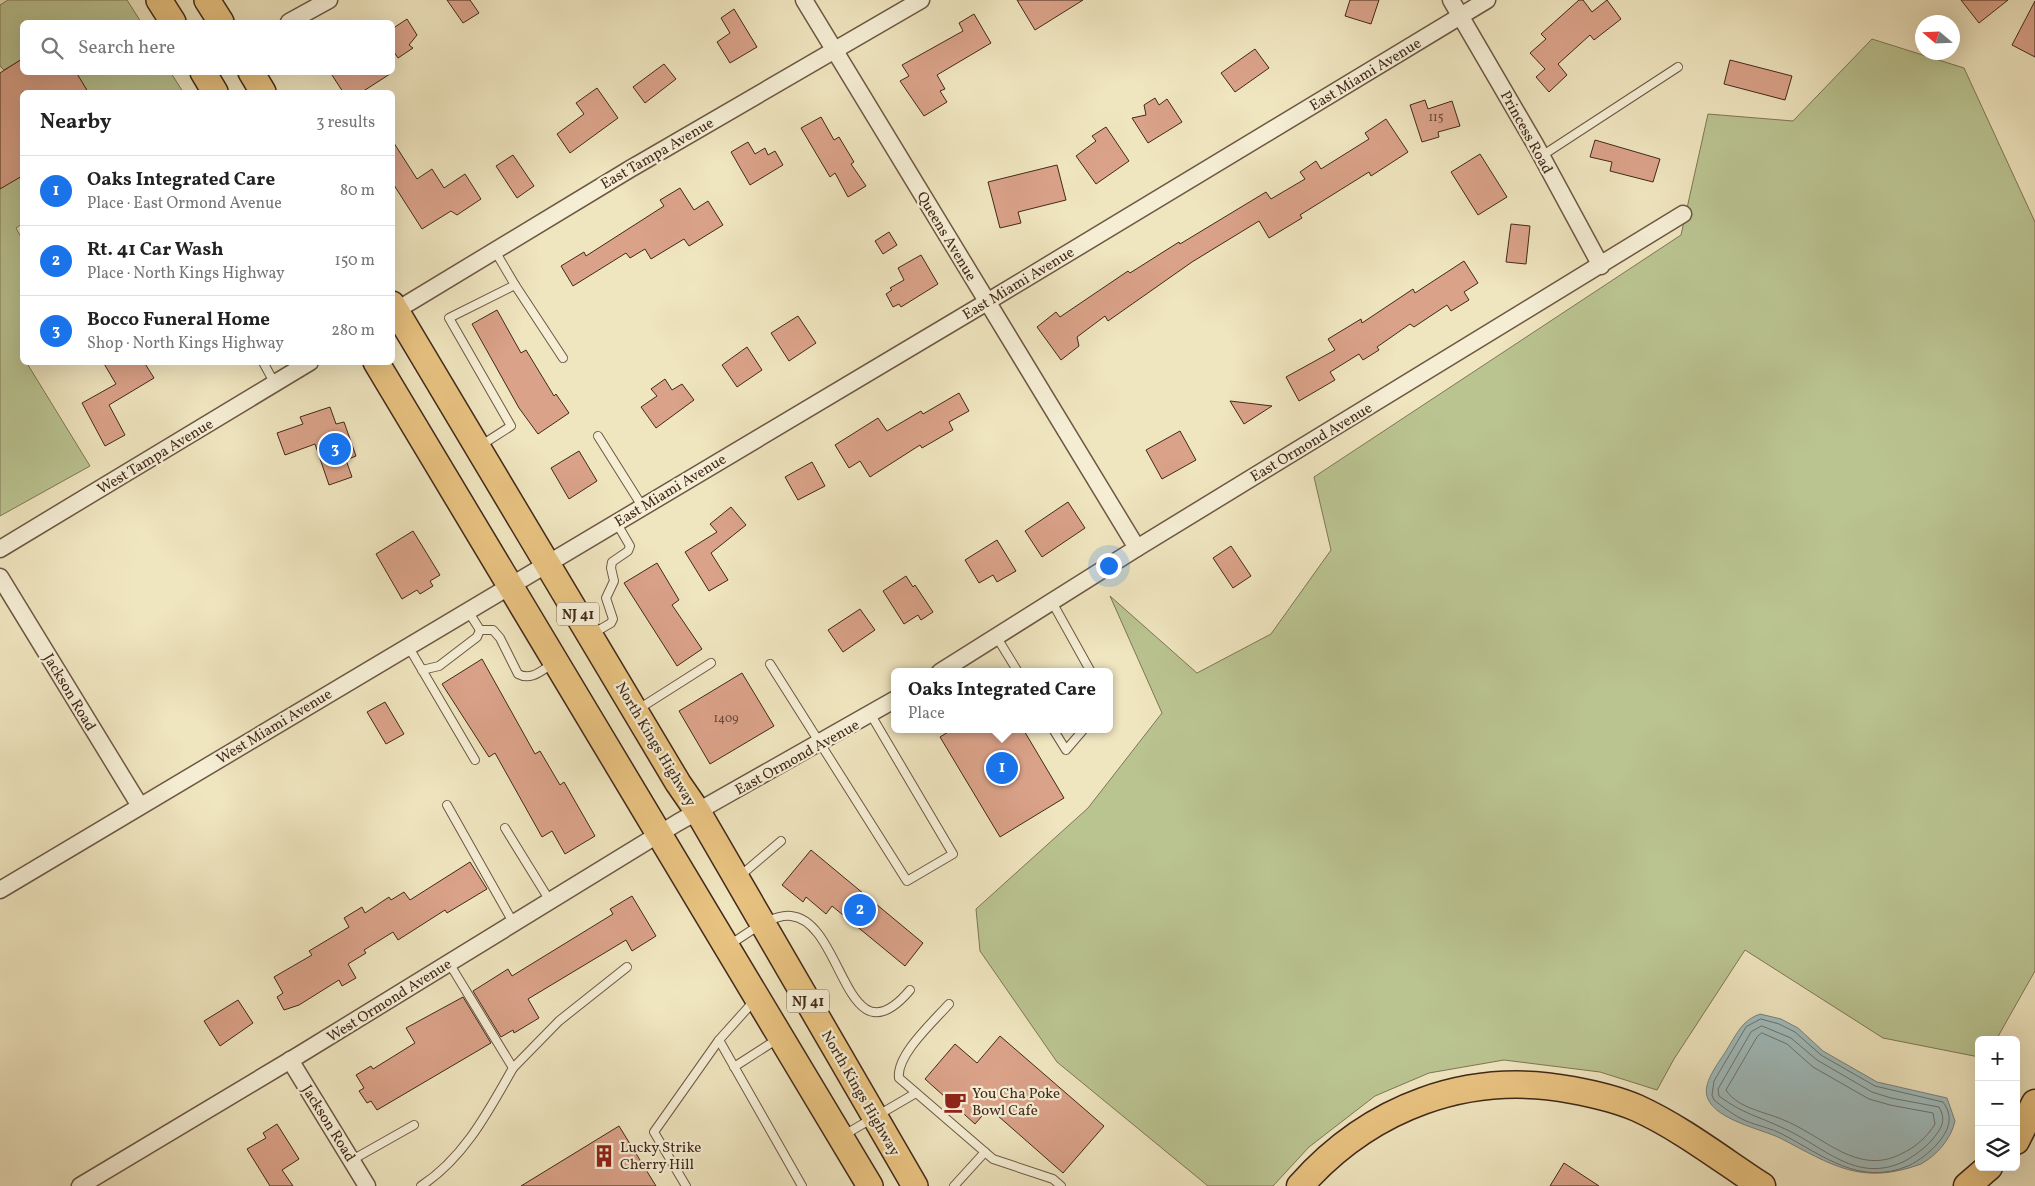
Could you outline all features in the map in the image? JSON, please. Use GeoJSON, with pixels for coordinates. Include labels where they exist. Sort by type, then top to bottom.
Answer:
{"type":"FeatureCollection","features":[{"type":"Feature","properties":{"kind":"highway"},"geometry":{"type":"LineString","coordinates":[[1300,1186],[1332,1154],[1352,1138],[1391,1114],[1412,1105],[1464,1090],[1523,1084],[1549,1085],[1612,1099],[1637,1108],[1762,1186]]}},
{"type":"Feature","properties":{"kind":"highway"},"geometry":{"type":"LineString","coordinates":[[2020,1133],[2035,1103]]}},
{"type":"Feature","properties":{"kind":"highway"},"geometry":{"type":"LineString","coordinates":[[1967,1186],[1984,1171]]}},
{"type":"Feature","properties":{"kind":"highway"},"geometry":{"type":"LineString","coordinates":[[1989,1186],[1998,1171]]}},
{"type":"Feature","properties":{"kind":"main road"},"geometry":{"type":"LineString","coordinates":[[159,0],[172,20]]}},
{"type":"Feature","properties":{"kind":"main road"},"geometry":{"type":"LineString","coordinates":[[207,0],[220,20]]}},
{"type":"Feature","properties":{"kind":"main road"},"geometry":{"type":"LineString","coordinates":[[205,75],[214,90]]}},
{"type":"Feature","properties":{"kind":"main road"},"geometry":{"type":"LineString","coordinates":[[253,75],[262,90]]}},
{"type":"Feature","properties":{"kind":"main road","name":"North Kings Highway"},"geometry":{"type":"LineString","coordinates":[[395,311],[548,563],[678,783],[698,812],[915,1186]]}},
{"type":"Feature","properties":{"kind":"main road","name":"NJ 41"},"geometry":{"type":"LineString","coordinates":[[378,365],[870,1186]]}},
{"type":"Feature","properties":{"kind":"street"},"geometry":{"type":"LineString","coordinates":[[293,20],[329,0]]}},
{"type":"Feature","properties":{"kind":"street","name":"Queens Avenue"},"geometry":{"type":"LineString","coordinates":[[804,0],[1138,548]]}},
{"type":"Feature","properties":{"kind":"street","name":"East Tampa Avenue"},"geometry":{"type":"LineString","coordinates":[[395,308],[921,0]]}},
{"type":"Feature","properties":{"kind":"street","name":"Princess Road"},"geometry":{"type":"LineString","coordinates":[[1451,0],[1601,266]]}},
{"type":"Feature","properties":{"kind":"street","name":"East Miami Avenue"},"geometry":{"type":"LineString","coordinates":[[548,563],[987,302],[1487,0]]}},
{"type":"Feature","properties":{"kind":"street","name":"East Ormond Avenue"},"geometry":{"type":"LineString","coordinates":[[946,668],[1138,548],[1683,214]]}},
{"type":"Feature","properties":{"kind":"street","name":"West Tampa Avenue"},"geometry":{"type":"LineString","coordinates":[[0,549],[305,365]]}},
{"type":"Feature","properties":{"kind":"street","name":"West Miami Avenue"},"geometry":{"type":"LineString","coordinates":[[0,890],[548,563]]}},
{"type":"Feature","properties":{"kind":"street","name":"Jackson Road"},"geometry":{"type":"LineString","coordinates":[[0,577],[140,806]]}},
{"type":"Feature","properties":{"kind":"street","name":"East Ormond Avenue"},"geometry":{"type":"LineString","coordinates":[[698,812],[891,702]]}},
{"type":"Feature","properties":{"kind":"street","name":"West Ormond Avenue"},"geometry":{"type":"LineString","coordinates":[[80,1186],[698,812]]}},
{"type":"Feature","properties":{"kind":"street","name":"Jackson Road"},"geometry":{"type":"LineString","coordinates":[[290,1060],[367,1186]]}},
{"type":"Feature","properties":{"kind":"lane"},"geometry":{"type":"LineString","coordinates":[[1540,157],[1678,67]]}},
{"type":"Feature","properties":{"kind":"lane"},"geometry":{"type":"LineString","coordinates":[[495,250],[515,285],[563,358]]}},
{"type":"Feature","properties":{"kind":"lane"},"geometry":{"type":"LineString","coordinates":[[478,447],[511,426],[449,318],[515,285]]}},
{"type":"Feature","properties":{"kind":"lane"},"geometry":{"type":"LineString","coordinates":[[265,365],[275,384]]}},
{"type":"Feature","properties":{"kind":"lane"},"geometry":{"type":"LineString","coordinates":[[598,436],[642,506]]}},
{"type":"Feature","properties":{"kind":"lane"},"geometry":{"type":"LineString","coordinates":[[591,636],[613,619],[606,598],[614,581],[610,568],[612,562],[628,551],[630,546],[629,541],[616,522]]}},
{"type":"Feature","properties":{"kind":"lane"},"geometry":{"type":"LineString","coordinates":[[1052,602],[1089,668]]}},
{"type":"Feature","properties":{"kind":"lane"},"geometry":{"type":"LineString","coordinates":[[422,670],[439,666],[478,637],[480,630],[468,610]]}},
{"type":"Feature","properties":{"kind":"lane"},"geometry":{"type":"LineString","coordinates":[[480,630],[493,630],[500,638],[518,674],[523,677],[530,677],[556,662]]}},
{"type":"Feature","properties":{"kind":"lane"},"geometry":{"type":"LineString","coordinates":[[996,636],[1016,668]]}},
{"type":"Feature","properties":{"kind":"lane"},"geometry":{"type":"LineString","coordinates":[[408,646],[475,760]]}},
{"type":"Feature","properties":{"kind":"lane"},"geometry":{"type":"LineString","coordinates":[[636,711],[711,663]]}},
{"type":"Feature","properties":{"kind":"lane"},"geometry":{"type":"LineString","coordinates":[[770,664],[907,881],[953,854],[870,715]]}},
{"type":"Feature","properties":{"kind":"lane"},"geometry":{"type":"LineString","coordinates":[[1055,733],[1066,750],[1081,733]]}},
{"type":"Feature","properties":{"kind":"lane"},"geometry":{"type":"LineString","coordinates":[[446,804],[514,924]]}},
{"type":"Feature","properties":{"kind":"lane"},"geometry":{"type":"LineString","coordinates":[[505,828],[550,901]]}},
{"type":"Feature","properties":{"kind":"lane"},"geometry":{"type":"LineString","coordinates":[[737,879],[781,841]]}},
{"type":"Feature","properties":{"kind":"lane"},"geometry":{"type":"LineString","coordinates":[[727,946],[763,924],[780,917],[792,916],[807,922],[826,944],[853,999],[876,1013],[886,1012],[896,1006],[910,990]]}},
{"type":"Feature","properties":{"kind":"lane"},"geometry":{"type":"LineString","coordinates":[[449,963],[513,1068]]}},
{"type":"Feature","properties":{"kind":"lane"},"geometry":{"type":"LineString","coordinates":[[421,1186],[461,1151],[484,1119],[513,1068],[559,1021],[626,967]]}},
{"type":"Feature","properties":{"kind":"lane"},"geometry":{"type":"LineString","coordinates":[[686,1186],[654,1132],[719,1040],[757,997]]}},
{"type":"Feature","properties":{"kind":"lane"},"geometry":{"type":"LineString","coordinates":[[949,1004],[900,1063],[899,1078],[993,1159],[1053,1179],[1061,1186]]}},
{"type":"Feature","properties":{"kind":"lane"},"geometry":{"type":"LineString","coordinates":[[734,1067],[781,1036]]}},
{"type":"Feature","properties":{"kind":"lane"},"geometry":{"type":"LineString","coordinates":[[719,1040],[802,1186]]}},
{"type":"Feature","properties":{"kind":"lane"},"geometry":{"type":"LineString","coordinates":[[840,1137],[916,1093]]}},
{"type":"Feature","properties":{"kind":"lane"},"geometry":{"type":"LineString","coordinates":[[352,1160],[414,1125]]}},
{"type":"Feature","properties":{"kind":"lane"},"geometry":{"type":"LineString","coordinates":[[954,1186],[985,1152]]}},
{"type":"Feature","properties":{"kind":"green space"},"geometry":{"type":"Polygon","coordinates":[[[8,0],[127,0],[140,20],[20,20],[20,60],[4,70],[0,66],[0,5],[8,0]]]}},
{"type":"Feature","properties":{"kind":"green space"},"geometry":{"type":"Polygon","coordinates":[[[1872,39],[1915,53],[1915,60],[1939,60],[1964,68],[2035,222],[2035,971],[1998,1036],[1975,1036],[1975,1056],[1883,1038],[1745,950],[1674,1059],[1657,1090],[1600,1072],[1504,1060],[1429,1073],[1375,1096],[1309,1147],[1273,1186],[1208,1186],[1057,1062],[980,951],[976,909],[1088,808],[1162,713],[1110,596],[1197,673],[1271,634],[1331,550],[1314,477],[1681,235],[1708,114],[1793,121],[1872,39]]]}},
{"type":"Feature","properties":{"kind":"green space"},"geometry":{"type":"Polygon","coordinates":[[[77,75],[172,75],[182,90],[87,90],[77,75]]]}},
{"type":"Feature","properties":{"kind":"green space"},"geometry":{"type":"Polygon","coordinates":[[[20,177],[20,225],[16,228],[20,235],[20,365],[28,365],[90,466],[0,516],[0,185],[4,186],[20,177]]]}},
{"type":"Feature","properties":{"kind":"water"},"geometry":{"type":"Polygon","coordinates":[[[1760,1014],[1781,1019],[1798,1028],[1823,1051],[1877,1082],[1947,1098],[1955,1121],[1947,1140],[1938,1151],[1921,1164],[1881,1173],[1864,1173],[1832,1164],[1780,1138],[1740,1123],[1720,1113],[1708,1099],[1706,1093],[1709,1081],[1715,1068],[1740,1029],[1748,1020],[1760,1014]]]}},
{"type":"Feature","properties":{"kind":"building"},"geometry":{"type":"Polygon","coordinates":[[[447,0],[470,0],[479,13],[463,23],[447,0]]]}},
{"type":"Feature","properties":{"kind":"building"},"geometry":{"type":"Polygon","coordinates":[[[1017,0],[1083,0],[1035,30],[1017,0]]]}},
{"type":"Feature","properties":{"kind":"building"},"geometry":{"type":"Polygon","coordinates":[[[1350,0],[1379,0],[1371,24],[1345,16],[1350,0]]]}},
{"type":"Feature","properties":{"kind":"building"},"geometry":{"type":"Polygon","coordinates":[[[1579,0],[1583,0],[1592,12],[1607,0],[1621,19],[1594,40],[1590,35],[1558,64],[1567,75],[1549,92],[1536,77],[1545,69],[1530,53],[1546,39],[1541,34],[1579,0]]]}},
{"type":"Feature","properties":{"kind":"building"},"geometry":{"type":"Polygon","coordinates":[[[1961,0],[2008,0],[1979,23],[1961,0]]]}},
{"type":"Feature","properties":{"kind":"building"},"geometry":{"type":"Polygon","coordinates":[[[2035,1],[2035,57],[2012,45],[2035,1]]]}},
{"type":"Feature","properties":{"kind":"building"},"geometry":{"type":"Polygon","coordinates":[[[734,9],[757,47],[730,63],[717,42],[730,33],[721,18],[734,9]]]}},
{"type":"Feature","properties":{"kind":"building"},"geometry":{"type":"Polygon","coordinates":[[[974,14],[991,43],[937,75],[945,89],[940,91],[947,102],[924,116],[900,81],[909,76],[902,65],[963,31],[959,23],[974,14]]]}},
{"type":"Feature","properties":{"kind":"building"},"geometry":{"type":"Polygon","coordinates":[[[407,19],[417,35],[409,45],[413,48],[398,58],[395,54],[395,27],[407,19]]]}},
{"type":"Feature","properties":{"kind":"building"},"geometry":{"type":"Polygon","coordinates":[[[1255,49],[1269,68],[1235,92],[1221,73],[1255,49]]]}},
{"type":"Feature","properties":{"kind":"building"},"geometry":{"type":"Polygon","coordinates":[[[20,60],[20,75],[78,75],[87,90],[20,90],[20,177],[0,189],[0,73],[20,60]]]}},
{"type":"Feature","properties":{"kind":"building"},"geometry":{"type":"Polygon","coordinates":[[[1730,60],[1792,76],[1785,100],[1724,84],[1730,60]]]}},
{"type":"Feature","properties":{"kind":"building"},"geometry":{"type":"Polygon","coordinates":[[[664,64],[676,79],[645,103],[633,87],[664,64]]]}},
{"type":"Feature","properties":{"kind":"building"},"geometry":{"type":"Polygon","coordinates":[[[332,75],[388,75],[365,90],[342,90],[332,75]]]}},
{"type":"Feature","properties":{"kind":"building"},"geometry":{"type":"Polygon","coordinates":[[[597,88],[618,118],[570,153],[557,134],[584,114],[576,103],[597,88]]]}},
{"type":"Feature","properties":{"kind":"building"},"geometry":{"type":"Polygon","coordinates":[[[1155,98],[1159,105],[1167,99],[1182,122],[1148,143],[1132,118],[1146,115],[1144,105],[1155,98]]]}},
{"type":"Feature","properties":{"kind":"building"},"geometry":{"type":"Polygon","coordinates":[[[1425,100],[1428,109],[1452,101],[1460,126],[1438,132],[1439,137],[1422,142],[1410,105],[1425,100]]]}},
{"type":"Feature","properties":{"kind":"building"},"geometry":{"type":"Polygon","coordinates":[[[821,117],[834,140],[839,137],[854,162],[851,164],[866,186],[848,197],[835,173],[830,177],[801,128],[821,117]]]}},
{"type":"Feature","properties":{"kind":"building"},"geometry":{"type":"Polygon","coordinates":[[[1386,119],[1408,152],[1371,176],[1369,172],[1300,215],[1302,218],[1269,238],[1259,221],[1192,262],[1108,321],[1105,316],[1077,337],[1079,346],[1061,360],[1037,327],[1056,312],[1060,317],[1128,271],[1130,273],[1179,242],[1180,244],[1266,192],[1271,199],[1305,179],[1300,172],[1316,161],[1321,169],[1369,139],[1365,133],[1386,119]]]}},
{"type":"Feature","properties":{"kind":"building"},"geometry":{"type":"Polygon","coordinates":[[[1106,127],[1129,161],[1096,184],[1076,156],[1096,141],[1092,136],[1106,127]]]}},
{"type":"Feature","properties":{"kind":"building"},"geometry":{"type":"Polygon","coordinates":[[[1595,140],[1660,159],[1653,182],[1610,171],[1612,162],[1590,157],[1595,140]]]}},
{"type":"Feature","properties":{"kind":"building"},"geometry":{"type":"Polygon","coordinates":[[[748,142],[755,154],[765,148],[768,155],[775,151],[783,165],[750,185],[731,152],[748,142]]]}},
{"type":"Feature","properties":{"kind":"building"},"geometry":{"type":"Polygon","coordinates":[[[395,145],[417,179],[432,169],[444,188],[465,174],[481,199],[457,215],[451,211],[422,229],[395,187],[395,145]]]}},
{"type":"Feature","properties":{"kind":"building"},"geometry":{"type":"Polygon","coordinates":[[[1480,154],[1507,197],[1478,215],[1451,172],[1480,154]]]}},
{"type":"Feature","properties":{"kind":"building"},"geometry":{"type":"Polygon","coordinates":[[[513,155],[534,186],[517,198],[496,166],[513,155]]]}},
{"type":"Feature","properties":{"kind":"building"},"geometry":{"type":"Polygon","coordinates":[[[1057,165],[1066,200],[1018,212],[1021,223],[1000,228],[988,182],[1057,165]]]}},
{"type":"Feature","properties":{"kind":"building"},"geometry":{"type":"Polygon","coordinates":[[[680,188],[694,210],[708,201],[723,225],[689,246],[684,239],[651,259],[645,249],[630,258],[626,253],[573,286],[561,266],[584,252],[586,256],[664,206],[660,200],[680,188]]]}},
{"type":"Feature","properties":{"kind":"building"},"geometry":{"type":"Polygon","coordinates":[[[1511,224],[1530,226],[1526,264],[1506,262],[1511,224]]]}},
{"type":"Feature","properties":{"kind":"building"},"geometry":{"type":"Polygon","coordinates":[[[889,232],[897,245],[883,254],[875,241],[889,232]]]}},
{"type":"Feature","properties":{"kind":"building"},"geometry":{"type":"Polygon","coordinates":[[[921,255],[938,284],[901,307],[899,304],[893,307],[886,294],[892,290],[890,288],[904,280],[898,268],[921,255]]]}},
{"type":"Feature","properties":{"kind":"building"},"geometry":{"type":"Polygon","coordinates":[[[1464,261],[1478,283],[1464,292],[1469,300],[1451,311],[1447,305],[1414,327],[1410,324],[1377,347],[1379,350],[1363,360],[1359,354],[1330,372],[1335,380],[1299,401],[1286,377],[1335,350],[1328,339],[1361,319],[1362,323],[1413,289],[1415,293],[1464,261]]]}},
{"type":"Feature","properties":{"kind":"building"},"geometry":{"type":"Polygon","coordinates":[[[497,310],[521,353],[526,350],[554,396],[556,394],[569,413],[538,434],[519,408],[472,324],[497,310]]]}},
{"type":"Feature","properties":{"kind":"building"},"geometry":{"type":"Polygon","coordinates":[[[798,316],[816,343],[789,361],[771,333],[798,316]]]}},
{"type":"Feature","properties":{"kind":"building"},"geometry":{"type":"Polygon","coordinates":[[[747,347],[762,370],[737,387],[722,365],[747,347]]]}},
{"type":"Feature","properties":{"kind":"building"},"geometry":{"type":"Polygon","coordinates":[[[105,365],[146,365],[154,378],[109,405],[125,435],[105,446],[82,403],[116,384],[105,365]]]}},
{"type":"Feature","properties":{"kind":"building"},"geometry":{"type":"Polygon","coordinates":[[[665,379],[672,390],[682,384],[694,400],[656,428],[641,407],[657,396],[651,389],[665,379]]]}},
{"type":"Feature","properties":{"kind":"building"},"geometry":{"type":"Polygon","coordinates":[[[959,393],[969,411],[949,422],[953,430],[922,448],[920,445],[870,477],[860,461],[849,468],[835,445],[878,418],[887,431],[921,411],[923,414],[959,393]]]}},
{"type":"Feature","properties":{"kind":"building"},"geometry":{"type":"Polygon","coordinates":[[[1230,401],[1272,406],[1244,424],[1230,401]]]}},
{"type":"Feature","properties":{"kind":"building"},"geometry":{"type":"Polygon","coordinates":[[[330,407],[336,424],[344,422],[356,456],[346,460],[352,477],[329,485],[315,444],[285,455],[277,433],[303,424],[300,417],[330,407]]]}},
{"type":"Feature","properties":{"kind":"building"},"geometry":{"type":"Polygon","coordinates":[[[1180,431],[1196,460],[1162,479],[1146,450],[1180,431]]]}},
{"type":"Feature","properties":{"kind":"building"},"geometry":{"type":"Polygon","coordinates":[[[579,451],[597,481],[569,499],[551,468],[579,451]]]}},
{"type":"Feature","properties":{"kind":"building"},"geometry":{"type":"Polygon","coordinates":[[[812,462],[825,486],[798,500],[785,477],[812,462]]]}},
{"type":"Feature","properties":{"kind":"building"},"geometry":{"type":"Polygon","coordinates":[[[1068,502],[1085,528],[1042,557],[1025,531],[1068,502]]]}},
{"type":"Feature","properties":{"kind":"building"},"geometry":{"type":"Polygon","coordinates":[[[731,507],[746,525],[711,553],[728,580],[709,591],[685,552],[717,532],[710,524],[731,507]]]}},
{"type":"Feature","properties":{"kind":"building"},"geometry":{"type":"Polygon","coordinates":[[[413,531],[440,575],[430,581],[433,586],[420,594],[417,590],[402,599],[376,554],[413,531]]]}},
{"type":"Feature","properties":{"kind":"building"},"geometry":{"type":"Polygon","coordinates":[[[997,540],[1016,571],[997,582],[993,575],[979,583],[965,560],[997,540]]]}},
{"type":"Feature","properties":{"kind":"building"},"geometry":{"type":"Polygon","coordinates":[[[1231,546],[1251,576],[1233,588],[1213,558],[1231,546]]]}},
{"type":"Feature","properties":{"kind":"building"},"geometry":{"type":"Polygon","coordinates":[[[657,563],[679,600],[672,605],[702,649],[677,666],[624,583],[657,563]]]}},
{"type":"Feature","properties":{"kind":"building"},"geometry":{"type":"Polygon","coordinates":[[[906,576],[913,587],[915,585],[933,612],[921,620],[918,615],[904,624],[883,591],[906,576]]]}},
{"type":"Feature","properties":{"kind":"building"},"geometry":{"type":"Polygon","coordinates":[[[860,609],[875,630],[843,652],[828,630],[860,609]]]}},
{"type":"Feature","properties":{"kind":"building"},"geometry":{"type":"Polygon","coordinates":[[[482,659],[535,754],[540,751],[560,785],[564,782],[595,836],[565,854],[552,831],[542,837],[495,753],[489,757],[442,684],[482,659]]]}},
{"type":"Feature","properties":{"kind":"building"},"geometry":{"type":"Polygon","coordinates":[[[742,673],[774,726],[710,764],[679,711],[742,673]]]}},
{"type":"Feature","properties":{"kind":"building"},"geometry":{"type":"Polygon","coordinates":[[[385,702],[404,734],[386,744],[367,712],[385,702]]]}},
{"type":"Feature","properties":{"kind":"building"},"geometry":{"type":"Polygon","coordinates":[[[946,733],[1025,733],[1064,798],[1000,837],[940,737],[946,733]]]}},
{"type":"Feature","properties":{"kind":"building"},"geometry":{"type":"Polygon","coordinates":[[[811,850],[923,943],[905,966],[832,906],[826,914],[806,897],[803,902],[782,885],[811,850]]]}},
{"type":"Feature","properties":{"kind":"building"},"geometry":{"type":"Polygon","coordinates":[[[470,862],[487,889],[447,913],[445,910],[398,940],[393,932],[364,950],[366,953],[348,964],[356,978],[342,986],[339,980],[299,1005],[284,1010],[277,997],[283,993],[274,977],[312,955],[309,951],[349,927],[344,918],[362,907],[365,913],[389,897],[391,900],[404,892],[410,900],[470,862]]]}},
{"type":"Feature","properties":{"kind":"building"},"geometry":{"type":"Polygon","coordinates":[[[632,896],[656,936],[632,951],[626,940],[528,999],[539,1018],[514,1033],[513,1030],[501,1037],[473,991],[508,969],[512,976],[613,914],[610,909],[632,896]]]}},
{"type":"Feature","properties":{"kind":"building"},"geometry":{"type":"Polygon","coordinates":[[[463,997],[491,1043],[377,1110],[371,1101],[367,1103],[359,1091],[364,1088],[356,1075],[371,1066],[373,1069],[415,1043],[406,1028],[463,997]]]}},
{"type":"Feature","properties":{"kind":"building"},"geometry":{"type":"Polygon","coordinates":[[[238,1000],[253,1023],[220,1046],[204,1021],[238,1000]]]}},
{"type":"Feature","properties":{"kind":"building"},"geometry":{"type":"Polygon","coordinates":[[[1000,1036],[1104,1126],[1063,1173],[989,1108],[975,1124],[925,1079],[955,1044],[977,1063],[1000,1036]]]}},
{"type":"Feature","properties":{"kind":"building"},"geometry":{"type":"Polygon","coordinates":[[[277,1124],[299,1159],[282,1170],[293,1186],[270,1186],[247,1149],[266,1138],[263,1133],[277,1124]]]}},
{"type":"Feature","properties":{"kind":"building","name":"Lucky Strike Cherry Hill"},"geometry":{"type":"Polygon","coordinates":[[[619,1126],[656,1186],[521,1186],[619,1126]]]}},
{"type":"Feature","properties":{"kind":"building"},"geometry":{"type":"Polygon","coordinates":[[[1564,1163],[1599,1186],[1550,1186],[1564,1163]]]}},
{"type":"Feature","properties":{"kind":"place","name":"Bocco Funeral Home"},"geometry":{"type":"Point","coordinates":[335,449]}},
{"type":"Feature","properties":{"kind":"place","name":"Oaks Integrated Care"},"geometry":{"type":"Point","coordinates":[1002,768]}},
{"type":"Feature","properties":{"kind":"place","name":"Rt. 41 Car Wash"},"geometry":{"type":"Point","coordinates":[860,910]}},
{"type":"Feature","properties":{"kind":"place","name":"You Cha Poke Bowl Cafe"},"geometry":{"type":"Point","coordinates":[955,1102]}},
{"type":"Feature","properties":{"kind":"place","name":"Lucky Strike Cherry Hill"},"geometry":{"type":"Point","coordinates":[604,1156]}}]}
